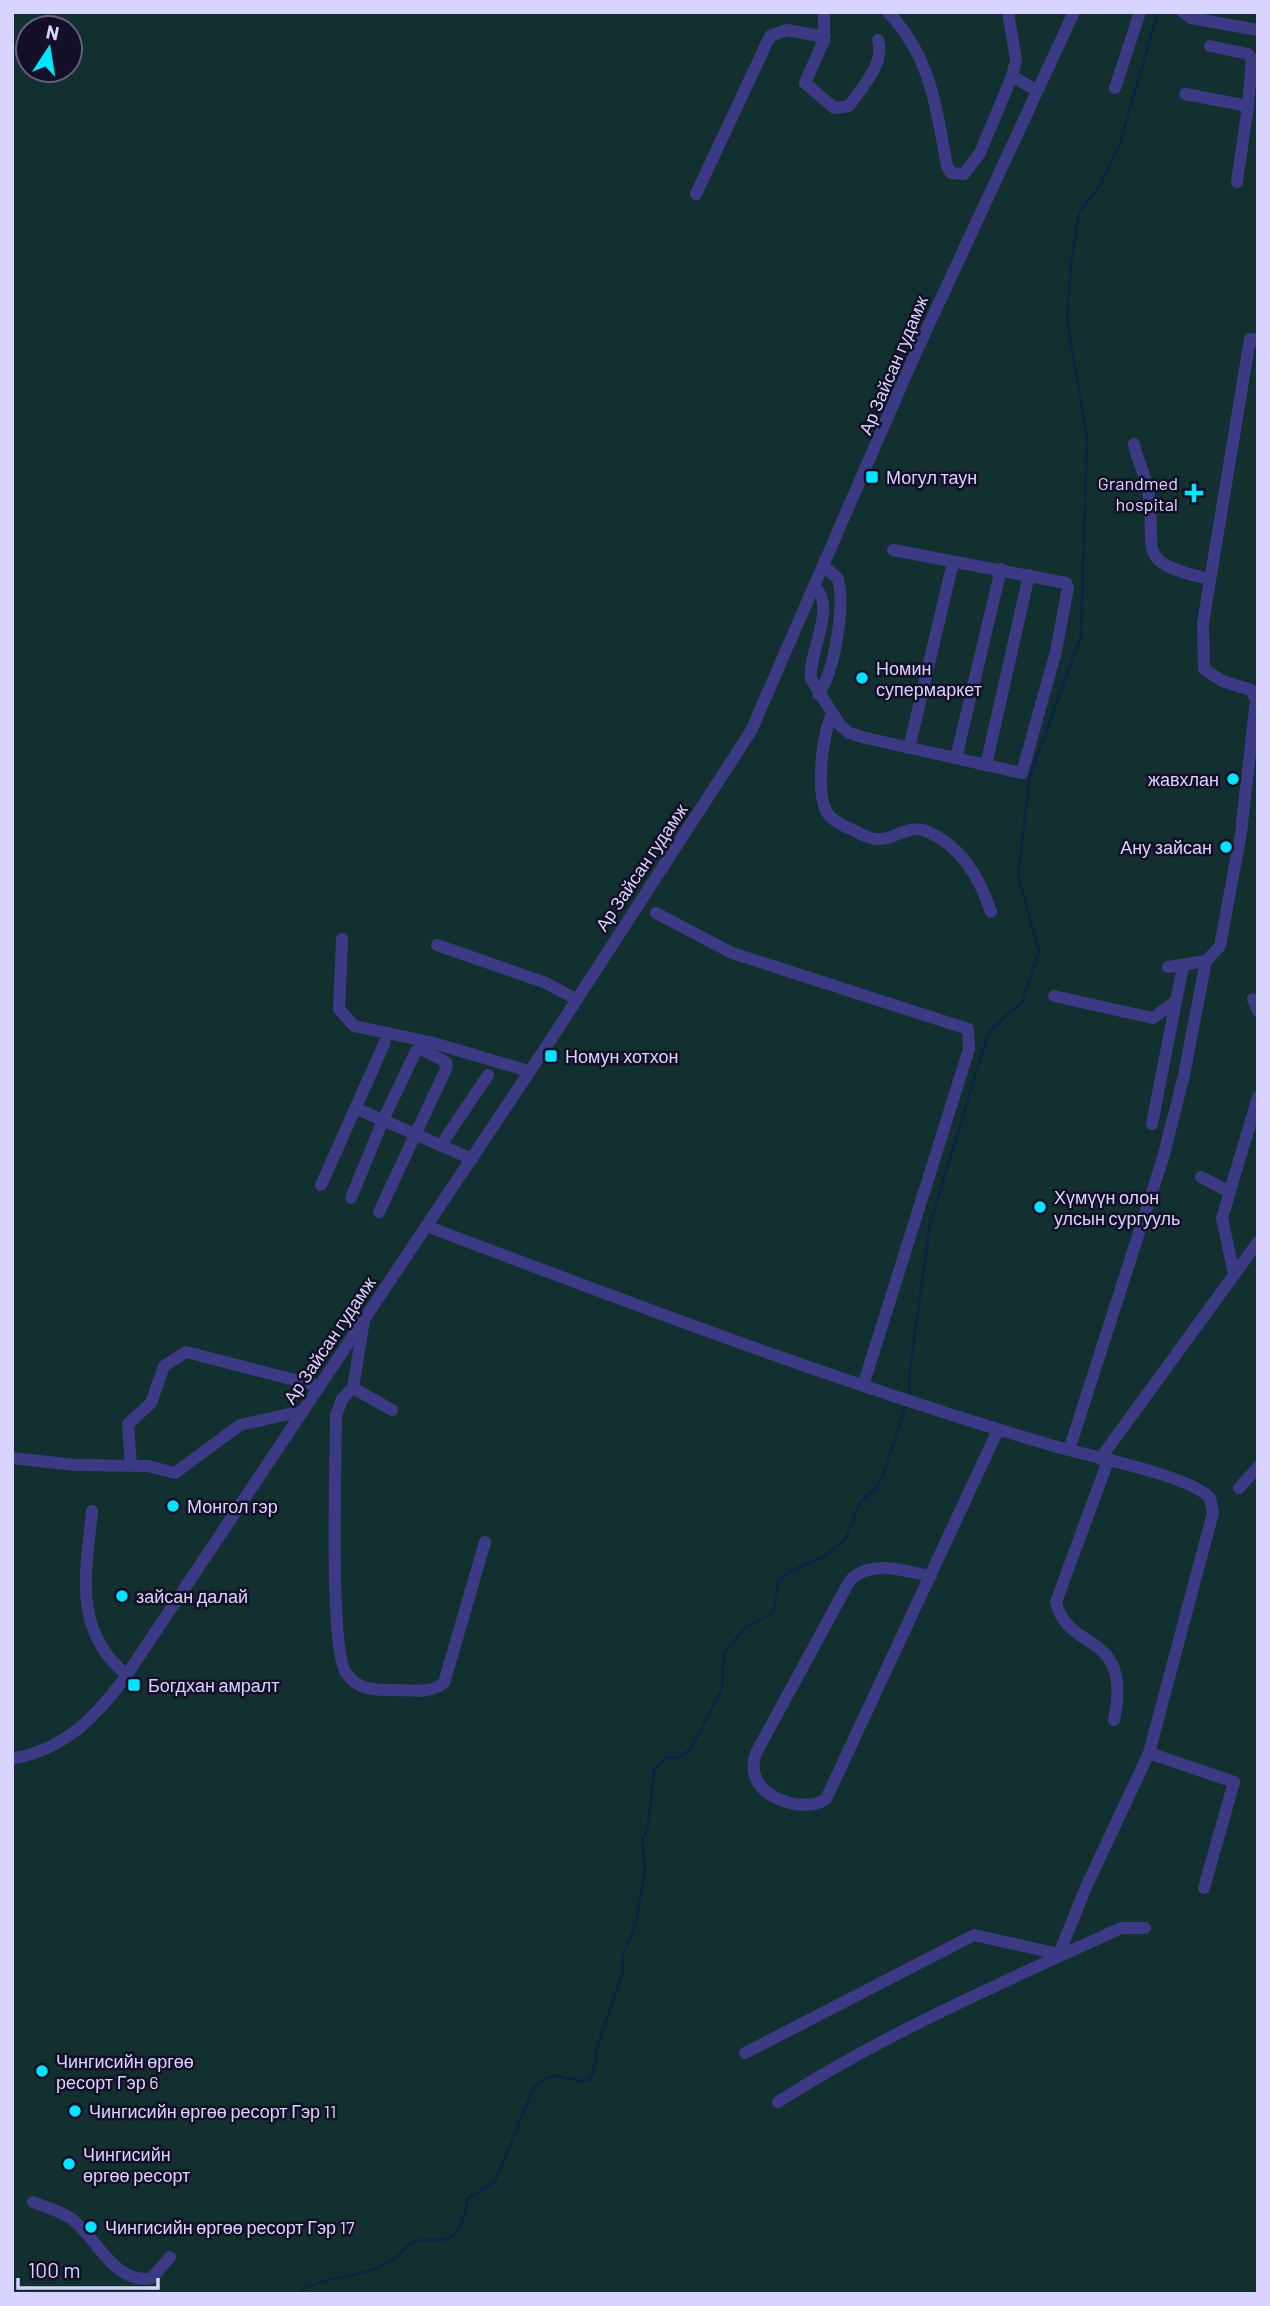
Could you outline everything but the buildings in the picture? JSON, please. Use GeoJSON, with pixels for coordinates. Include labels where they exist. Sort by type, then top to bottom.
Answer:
{"type":"FeatureCollection","features":[{"type":"Feature","properties":{"kind":"street"},"geometry":{"type":"LineString","coordinates":[[824,12],[825,37],[806,85],[828,104],[841,110],[849,105],[878,61],[878,40]]}},
{"type":"Feature","properties":{"kind":"street"},"geometry":{"type":"LineString","coordinates":[[888,12],[919,51],[931,86],[947,166],[951,173],[964,174],[973,166],[1013,76],[1016,60],[1008,12]]}},
{"type":"Feature","properties":{"kind":"street","name":"Ар Зайсан гудамж"},"geometry":{"type":"LineString","coordinates":[[12,1759],[45,1750],[68,1738],[99,1712],[125,1677],[472,1158],[751,731],[1036,90],[1074,12]]}},
{"type":"Feature","properties":{"kind":"street"},"geometry":{"type":"LineString","coordinates":[[1115,88],[1140,12]]}},
{"type":"Feature","properties":{"kind":"street"},"geometry":{"type":"LineString","coordinates":[[1183,12],[1193,18],[1258,29]]}},
{"type":"Feature","properties":{"kind":"street"},"geometry":{"type":"LineString","coordinates":[[696,194],[770,36],[787,30],[825,37]]}},
{"type":"Feature","properties":{"kind":"street"},"geometry":{"type":"LineString","coordinates":[[1210,46],[1248,54],[1252,59],[1237,181]]}},
{"type":"Feature","properties":{"kind":"street"},"geometry":{"type":"LineString","coordinates":[[1013,76],[1036,90]]}},
{"type":"Feature","properties":{"kind":"street"},"geometry":{"type":"LineString","coordinates":[[1185,94],[1248,106]]}},
{"type":"Feature","properties":{"kind":"street"},"geometry":{"type":"LineString","coordinates":[[1069,1450],[1163,1158],[1184,1075],[1206,961],[1220,946],[1226,928],[1256,700],[1251,690],[1222,681],[1204,669],[1203,623],[1250,339],[1258,340]]}},
{"type":"Feature","properties":{"kind":"street"},"geometry":{"type":"LineString","coordinates":[[1134,444],[1149,494],[1149,541],[1152,554],[1163,565],[1209,579]]}},
{"type":"Feature","properties":{"kind":"street"},"geometry":{"type":"LineString","coordinates":[[815,587],[823,601],[810,674],[818,694],[832,715],[849,733],[1022,773],[1056,651],[1068,588],[1062,581],[893,550]]}},
{"type":"Feature","properties":{"kind":"street"},"geometry":{"type":"LineString","coordinates":[[909,748],[953,562]]}},
{"type":"Feature","properties":{"kind":"street"},"geometry":{"type":"LineString","coordinates":[[818,694],[828,674],[841,607],[839,582],[824,566]]}},
{"type":"Feature","properties":{"kind":"street"},"geometry":{"type":"LineString","coordinates":[[956,758],[1001,569]]}},
{"type":"Feature","properties":{"kind":"street"},"geometry":{"type":"LineString","coordinates":[[986,765],[1029,575]]}},
{"type":"Feature","properties":{"kind":"street"},"geometry":{"type":"LineString","coordinates":[[832,715],[827,728],[821,780],[822,802],[828,814],[845,826],[874,839],[883,840],[897,832],[922,829],[943,839],[966,860],[986,895],[991,912]]}},
{"type":"Feature","properties":{"kind":"street"},"geometry":{"type":"LineString","coordinates":[[656,913],[732,953],[968,1030],[969,1049],[863,1386]]}},
{"type":"Feature","properties":{"kind":"street"},"geometry":{"type":"LineString","coordinates":[[342,939],[339,1009],[354,1026],[430,1042],[529,1071]]}},
{"type":"Feature","properties":{"kind":"street"},"geometry":{"type":"LineString","coordinates":[[437,945],[546,983],[576,999]]}},
{"type":"Feature","properties":{"kind":"street"},"geometry":{"type":"LineString","coordinates":[[1168,967],[1206,961]]}},
{"type":"Feature","properties":{"kind":"street"},"geometry":{"type":"LineString","coordinates":[[1152,1124],[1183,966]]}},
{"type":"Feature","properties":{"kind":"street"},"geometry":{"type":"LineString","coordinates":[[1054,996],[1153,1018],[1176,1001]]}},
{"type":"Feature","properties":{"kind":"street"},"geometry":{"type":"LineString","coordinates":[[321,1185],[385,1042]]}},
{"type":"Feature","properties":{"kind":"street"},"geometry":{"type":"LineString","coordinates":[[351,1198],[383,1120],[416,1051],[423,1050],[447,1064],[379,1212]]}},
{"type":"Feature","properties":{"kind":"street"},"geometry":{"type":"LineString","coordinates":[[441,1145],[488,1075]]}},
{"type":"Feature","properties":{"kind":"street"},"geometry":{"type":"LineString","coordinates":[[1234,1274],[1222,1218],[1258,1097]]}},
{"type":"Feature","properties":{"kind":"street"},"geometry":{"type":"LineString","coordinates":[[355,1108],[472,1158]]}},
{"type":"Feature","properties":{"kind":"street"},"geometry":{"type":"LineString","coordinates":[[1201,1177],[1228,1191]]}},
{"type":"Feature","properties":{"kind":"street"},"geometry":{"type":"LineString","coordinates":[[426,1226],[921,1406],[1146,1471],[1205,1492],[1213,1506],[1149,1753],[1086,1887],[1059,1954]]}},
{"type":"Feature","properties":{"kind":"street"},"geometry":{"type":"LineString","coordinates":[[1114,1720],[1118,1697],[1115,1669],[1108,1655],[1059,1616],[1056,1602],[1104,1460],[1258,1242]]}},
{"type":"Feature","properties":{"kind":"street"},"geometry":{"type":"LineString","coordinates":[[365,1317],[352,1388],[342,1399],[336,1416],[337,1633],[344,1670],[355,1684],[372,1690],[433,1691],[444,1683],[485,1542]]}},
{"type":"Feature","properties":{"kind":"street"},"geometry":{"type":"LineString","coordinates":[[131,1465],[128,1424],[151,1403],[164,1366],[186,1352],[318,1386]]}},
{"type":"Feature","properties":{"kind":"street"},"geometry":{"type":"LineString","coordinates":[[352,1388],[391,1410]]}},
{"type":"Feature","properties":{"kind":"street"},"geometry":{"type":"LineString","coordinates":[[12,1458],[75,1465],[131,1465],[176,1472],[240,1425],[302,1411]]}},
{"type":"Feature","properties":{"kind":"street"},"geometry":{"type":"LineString","coordinates":[[931,1576],[875,1568],[863,1571],[849,1582],[756,1753],[754,1776],[764,1792],[778,1799],[805,1804],[819,1804],[826,1799],[931,1576],[998,1430]]}},
{"type":"Feature","properties":{"kind":"street"},"geometry":{"type":"LineString","coordinates":[[1239,1488],[1258,1467]]}},
{"type":"Feature","properties":{"kind":"street"},"geometry":{"type":"LineString","coordinates":[[92,1511],[84,1599],[90,1624],[110,1662],[125,1677]]}},
{"type":"Feature","properties":{"kind":"street"},"geometry":{"type":"LineString","coordinates":[[1149,1753],[1234,1782],[1204,1888]]}},
{"type":"Feature","properties":{"kind":"street"},"geometry":{"type":"LineString","coordinates":[[778,2102],[894,2034],[1059,1954],[1121,1928],[1145,1928]]}},
{"type":"Feature","properties":{"kind":"street"},"geometry":{"type":"LineString","coordinates":[[745,2053],[974,1935],[1059,1954]]}},
{"type":"Feature","properties":{"kind":"street"},"geometry":{"type":"LineString","coordinates":[[33,2202],[73,2220],[113,2264],[130,2274],[152,2278],[170,2257]]}},
{"type":"Feature","properties":{"kind":"green space"},"geometry":{"type":"Polygon","coordinates":[[[12,12],[1258,12],[1258,2294],[12,2294],[12,12]]]}},
{"type":"Feature","properties":{"kind":"waterway"},"geometry":{"type":"LineString","coordinates":[[909,1395],[909,1377],[930,1224],[991,1029],[1022,1002],[1039,952],[1018,875],[1030,776],[1081,636],[1087,438],[1067,321],[1071,263],[1079,213],[1101,184],[1120,143],[1158,12]]}},
{"type":"Feature","properties":{"kind":"waterway"},"geometry":{"type":"LineString","coordinates":[[297,2294],[317,2283],[378,2267],[392,2260],[414,2242],[448,2239],[454,2235],[461,2225],[468,2198],[495,2182],[533,2089],[553,2076],[588,2081],[593,2074],[598,2044],[623,1972],[622,1956],[635,1926],[645,1870],[642,1841],[648,1827],[654,1770],[667,1757],[679,1758],[691,1748],[722,1689],[724,1652],[746,1627],[773,1613],[778,1583],[790,1571],[822,1558],[845,1540],[860,1503],[882,1478],[906,1405]]}},
{"type":"Feature","properties":{"kind":"place","name":"Могул таун"},"geometry":{"type":"Point","coordinates":[872,477]}},
{"type":"Feature","properties":{"kind":"place","name":"Grandmed hospital"},"geometry":{"type":"Point","coordinates":[1194,493]}},
{"type":"Feature","properties":{"kind":"place","name":"Номин супермаркет"},"geometry":{"type":"Point","coordinates":[862,678]}},
{"type":"Feature","properties":{"kind":"place","name":"жавхлан"},"geometry":{"type":"Point","coordinates":[1233,779]}},
{"type":"Feature","properties":{"kind":"place","name":"Ану зайсан"},"geometry":{"type":"Point","coordinates":[1226,847]}},
{"type":"Feature","properties":{"kind":"place","name":"Номун хотхон"},"geometry":{"type":"Point","coordinates":[551,1056]}},
{"type":"Feature","properties":{"kind":"place","name":"Хүмүүн олон улсын сургууль"},"geometry":{"type":"Point","coordinates":[1040,1207]}},
{"type":"Feature","properties":{"kind":"place","name":"Монгол гэр"},"geometry":{"type":"Point","coordinates":[173,1506]}},
{"type":"Feature","properties":{"kind":"place","name":"зайсан далай"},"geometry":{"type":"Point","coordinates":[122,1596]}},
{"type":"Feature","properties":{"kind":"place","name":"Богдхан амралт"},"geometry":{"type":"Point","coordinates":[134,1685]}},
{"type":"Feature","properties":{"kind":"place","name":"Чингисийн өргөө ресорт Гэр 6"},"geometry":{"type":"Point","coordinates":[42,2071]}},
{"type":"Feature","properties":{"kind":"place","name":"Чингисийн өргөө ресорт Гэр 11"},"geometry":{"type":"Point","coordinates":[75,2111]}},
{"type":"Feature","properties":{"kind":"place","name":"Чингисийн өргөө ресорт"},"geometry":{"type":"Point","coordinates":[69,2164]}},
{"type":"Feature","properties":{"kind":"place","name":"Чингисийн өргөө ресорт Гэр 17"},"geometry":{"type":"Point","coordinates":[91,2227]}}]}
